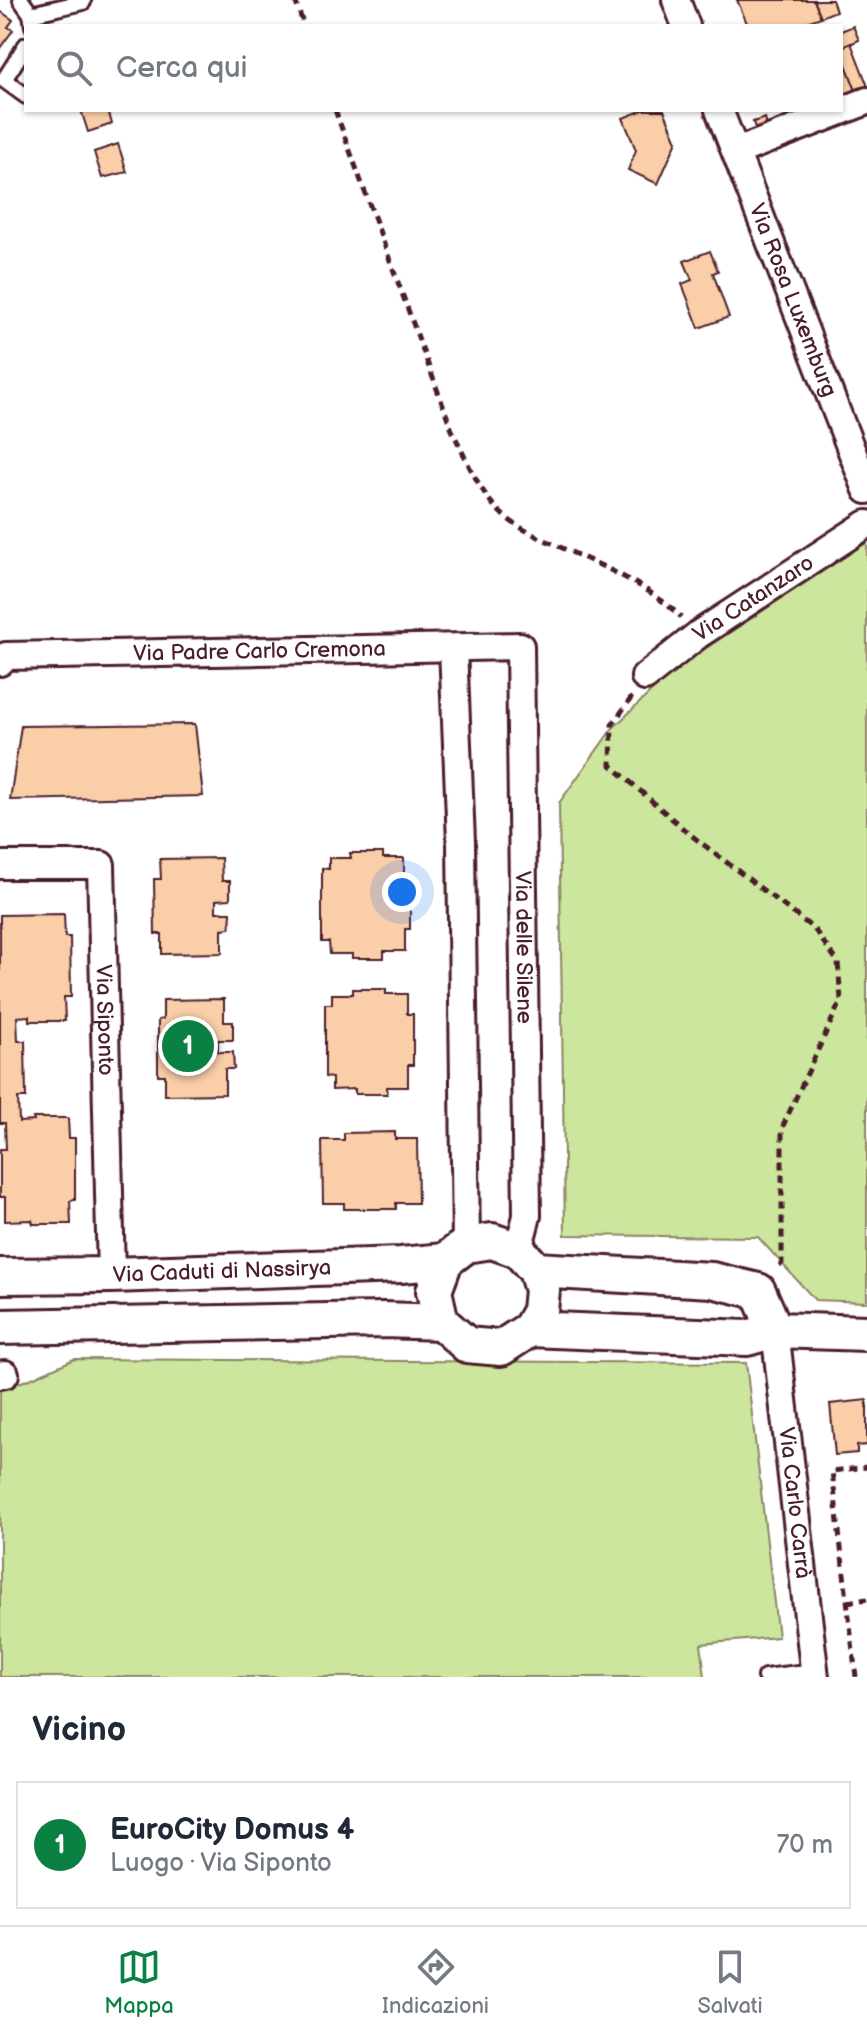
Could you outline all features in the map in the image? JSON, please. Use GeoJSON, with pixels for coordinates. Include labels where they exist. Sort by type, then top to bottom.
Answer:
{"type":"FeatureCollection","features":[{"type":"Feature","properties":{"kind":"street"},"geometry":{"type":"LineString","coordinates":[[676,0],[685,24]]}},
{"type":"Feature","properties":{"kind":"street"},"geometry":{"type":"LineString","coordinates":[[843,110],[867,101]]}},
{"type":"Feature","properties":{"kind":"street","name":"Via Rosa Luxemburg"},"geometry":{"type":"LineString","coordinates":[[720,112],[867,490]]}},
{"type":"Feature","properties":{"kind":"street"},"geometry":{"type":"LineString","coordinates":[[736,152],[839,112]]}},
{"type":"Feature","properties":{"kind":"street","name":"Via Catanzaro"},"geometry":{"type":"LineString","coordinates":[[645,677],[699,634],[867,524]]}},
{"type":"Feature","properties":{"kind":"street","name":"Via Padre Carlo Cremona"},"geometry":{"type":"LineString","coordinates":[[0,662],[6,656],[520,646]]}},
{"type":"Feature","properties":{"kind":"street","name":"Via delle Silene"},"geometry":{"type":"LineString","coordinates":[[520,646],[527,1260]]}},
{"type":"Feature","properties":{"kind":"street"},"geometry":{"type":"LineString","coordinates":[[453,648],[461,842],[456,1253],[434,1291],[441,1322],[467,1345],[501,1348],[530,1329],[540,1311],[542,1290],[527,1260]]}},
{"type":"Feature","properties":{"kind":"street","name":"Via Siponto"},"geometry":{"type":"LineString","coordinates":[[0,865],[101,865],[111,1275]]}},
{"type":"Feature","properties":{"kind":"street","name":"Via Caduti di Nassirya"},"geometry":{"type":"LineString","coordinates":[[0,1276],[401,1265],[456,1253],[492,1241],[527,1260],[712,1280],[758,1291]]}},
{"type":"Feature","properties":{"kind":"street"},"geometry":{"type":"LineString","coordinates":[[758,1291],[775,1330]]}},
{"type":"Feature","properties":{"kind":"street"},"geometry":{"type":"LineString","coordinates":[[0,1327],[384,1320],[441,1322]]}},
{"type":"Feature","properties":{"kind":"street"},"geometry":{"type":"LineString","coordinates":[[530,1329],[747,1338],[775,1330],[867,1333]]}},
{"type":"Feature","properties":{"kind":"street","name":"Via Carlo Carrà"},"geometry":{"type":"LineString","coordinates":[[775,1330],[815,1674]]}},
{"type":"Feature","properties":{"kind":"lane"},"geometry":{"type":"LineString","coordinates":[[21,0],[32,20],[83,2]]}},
{"type":"Feature","properties":{"kind":"lane"},"geometry":{"type":"LineString","coordinates":[[24,48],[4,80],[24,95]]}},
{"type":"Feature","properties":{"kind":"lane"},"geometry":{"type":"LineString","coordinates":[[765,1677],[815,1674]]}},
{"type":"Feature","properties":{"kind":"path"},"geometry":{"type":"LineString","coordinates":[[295,0],[303,24]]}},
{"type":"Feature","properties":{"kind":"path"},"geometry":{"type":"LineString","coordinates":[[336,112],[452,430],[474,478],[502,514],[530,533],[629,579],[664,600],[699,634]]}},
{"type":"Feature","properties":{"kind":"path"},"geometry":{"type":"LineString","coordinates":[[645,677],[612,725],[611,765],[687,832],[814,929],[838,962],[841,1000],[782,1128],[782,1263],[758,1291]]}},
{"type":"Feature","properties":{"kind":"path"},"geometry":{"type":"LineString","coordinates":[[856,1677],[832,1471],[867,1467]]}},
{"type":"Feature","properties":{"kind":"path"},"geometry":{"type":"LineString","coordinates":[[847,1602],[867,1599]]}},
{"type":"Feature","properties":{"kind":"path"},"geometry":{"type":"LineString","coordinates":[[840,1616],[848,1614]]}},
{"type":"Feature","properties":{"kind":"green space"},"geometry":{"type":"Polygon","coordinates":[[[867,542],[867,1302],[815,1300],[758,1237],[565,1235],[559,803],[612,729],[676,668],[867,542]]]}},
{"type":"Feature","properties":{"kind":"green space"},"geometry":{"type":"Polygon","coordinates":[[[74,1359],[746,1363],[778,1637],[701,1644],[705,1677],[0,1677],[0,1389],[74,1359]]]}},
{"type":"Feature","properties":{"kind":"building"},"geometry":{"type":"Polygon","coordinates":[[[737,0],[814,0],[821,17],[802,24],[747,24],[737,0]]]}},
{"type":"Feature","properties":{"kind":"building"},"geometry":{"type":"Polygon","coordinates":[[[814,0],[832,0],[836,11],[821,17],[814,0]]]}},
{"type":"Feature","properties":{"kind":"building"},"geometry":{"type":"Polygon","coordinates":[[[0,11],[13,20],[8,27],[13,30],[0,48],[0,11]]]}},
{"type":"Feature","properties":{"kind":"building"},"geometry":{"type":"Polygon","coordinates":[[[853,26],[859,40],[843,47],[843,30],[853,26]]]}},
{"type":"Feature","properties":{"kind":"building"},"geometry":{"type":"Polygon","coordinates":[[[851,43],[867,87],[856,91],[843,57],[843,47],[851,43]]]}},
{"type":"Feature","properties":{"kind":"building"},"geometry":{"type":"Polygon","coordinates":[[[843,57],[856,91],[843,96],[843,57]]]}},
{"type":"Feature","properties":{"kind":"building"},"geometry":{"type":"Polygon","coordinates":[[[82,112],[109,112],[112,124],[88,132],[82,112]]]}},
{"type":"Feature","properties":{"kind":"building"},"geometry":{"type":"Polygon","coordinates":[[[638,112],[665,112],[677,141],[658,184],[628,170],[636,150],[623,118],[638,112]]]}},
{"type":"Feature","properties":{"kind":"building"},"geometry":{"type":"Polygon","coordinates":[[[765,118],[767,127],[756,131],[753,122],[765,118]]]}},
{"type":"Feature","properties":{"kind":"building"},"geometry":{"type":"Polygon","coordinates":[[[118,144],[127,172],[102,178],[94,152],[118,144]]]}},
{"type":"Feature","properties":{"kind":"building"},"geometry":{"type":"Polygon","coordinates":[[[710,251],[718,271],[713,273],[729,317],[699,328],[682,284],[692,280],[684,261],[710,251]]]}},
{"type":"Feature","properties":{"kind":"building"},"geometry":{"type":"Polygon","coordinates":[[[195,724],[203,796],[10,800],[21,726],[195,724]]]}},
{"type":"Feature","properties":{"kind":"building"},"geometry":{"type":"Polygon","coordinates":[[[350,853],[383,853],[383,858],[404,858],[404,879],[410,878],[410,929],[405,929],[405,951],[384,951],[384,958],[352,958],[352,954],[330,954],[329,942],[322,942],[322,868],[329,869],[329,858],[351,858],[350,853]]]}},
{"type":"Feature","properties":{"kind":"building"},"geometry":{"type":"Polygon","coordinates":[[[221,858],[222,881],[230,881],[230,899],[216,900],[216,912],[231,912],[230,928],[222,929],[222,953],[162,954],[162,934],[155,934],[154,879],[161,879],[160,859],[221,858]]]}},
{"type":"Feature","properties":{"kind":"building"},"geometry":{"type":"Polygon","coordinates":[[[64,914],[65,937],[70,937],[71,997],[64,997],[65,1021],[29,1021],[29,1016],[17,1017],[18,1041],[25,1041],[26,1098],[18,1098],[19,1122],[34,1121],[33,1118],[68,1118],[69,1138],[75,1138],[75,1200],[70,1201],[71,1224],[5,1221],[5,1197],[0,1197],[0,1149],[6,1149],[5,1123],[0,1123],[0,915],[64,914]]]}},
{"type":"Feature","properties":{"kind":"building"},"geometry":{"type":"Polygon","coordinates":[[[353,989],[386,989],[386,994],[407,994],[407,1014],[413,1014],[413,1065],[408,1065],[408,1087],[387,1087],[387,1094],[355,1094],[355,1089],[332,1090],[332,1078],[325,1077],[325,1004],[332,1004],[332,994],[353,994],[353,989]]]}},
{"type":"Feature","properties":{"kind":"building"},"geometry":{"type":"Polygon","coordinates":[[[224,999],[224,1022],[233,1022],[233,1040],[218,1040],[218,1052],[233,1052],[234,1069],[225,1069],[225,1094],[165,1095],[165,1075],[158,1075],[158,1020],[163,1019],[163,1000],[224,999]]]}},
{"type":"Feature","properties":{"kind":"building"},"geometry":{"type":"Polygon","coordinates":[[[395,1132],[395,1139],[417,1139],[418,1203],[396,1203],[396,1209],[344,1209],[344,1203],[323,1203],[322,1140],[344,1140],[344,1133],[395,1132]]]}},
{"type":"Feature","properties":{"kind":"building"},"geometry":{"type":"Polygon","coordinates":[[[867,1400],[867,1445],[857,1446],[857,1453],[835,1455],[830,1404],[867,1400]]]}},
{"type":"Feature","properties":{"kind":"place","name":"EuroCity Domus 4"},"geometry":{"type":"Point","coordinates":[188,1046]}}]}
